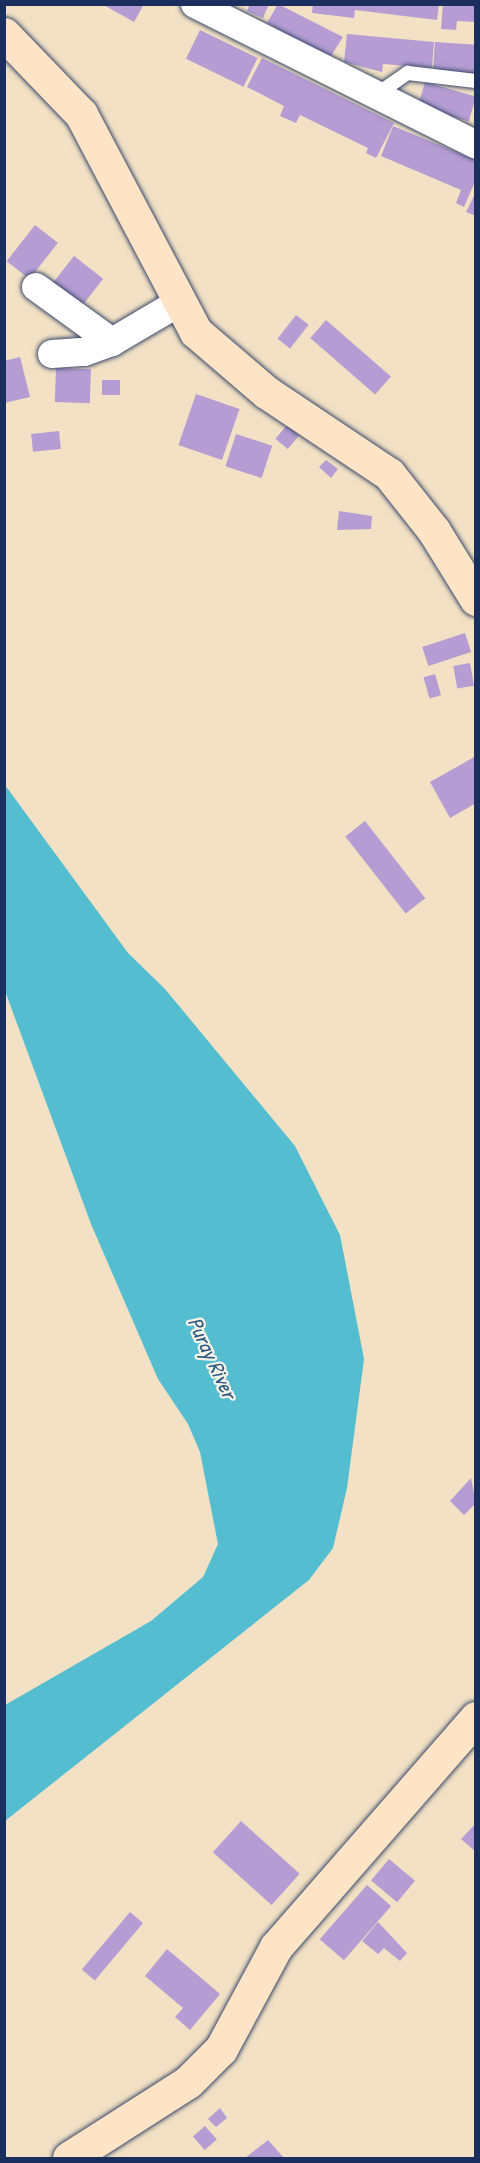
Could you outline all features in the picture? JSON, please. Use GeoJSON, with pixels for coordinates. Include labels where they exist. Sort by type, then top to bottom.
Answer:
{"type":"FeatureCollection","features":[{"type":"Feature","properties":{"kind":"street"},"geometry":{"type":"LineString","coordinates":[[202,6],[476,145]]}},
{"type":"Feature","properties":{"kind":"street"},"geometry":{"type":"LineString","coordinates":[[4,34],[81,114],[196,332],[266,392],[388,474],[428,523],[476,599]]}},
{"type":"Feature","properties":{"kind":"street"},"geometry":{"type":"LineString","coordinates":[[36,287],[112,342]]}},
{"type":"Feature","properties":{"kind":"street"},"geometry":{"type":"LineString","coordinates":[[52,354],[84,352],[112,342],[180,302]]}},
{"type":"Feature","properties":{"kind":"street"},"geometry":{"type":"LineString","coordinates":[[69,2158],[188,2082],[221,2049],[276,1947],[476,1718]]}},
{"type":"Feature","properties":{"kind":"lane"},"geometry":{"type":"LineString","coordinates":[[376,95],[408,73],[476,81]]}},
{"type":"Feature","properties":{"kind":"water","name":"Puray River"},"geometry":{"type":"Polygon","coordinates":[[[5,785],[128,953],[165,989],[295,1146],[340,1235],[364,1359],[347,1488],[333,1548],[309,1580],[5,1821],[5,1705],[151,1621],[203,1577],[218,1544],[200,1452],[188,1424],[158,1379],[91,1224],[5,991],[5,785]]]}},
{"type":"Feature","properties":{"kind":"building"},"geometry":{"type":"Polygon","coordinates":[[[102,4],[144,4],[134,22],[102,4]]]}},
{"type":"Feature","properties":{"kind":"building"},"geometry":{"type":"Polygon","coordinates":[[[250,4],[269,4],[263,18],[247,11],[250,4]]]}},
{"type":"Feature","properties":{"kind":"building"},"geometry":{"type":"Polygon","coordinates":[[[278,4],[343,37],[329,59],[267,23],[278,4]]]}},
{"type":"Feature","properties":{"kind":"building"},"geometry":{"type":"Polygon","coordinates":[[[313,4],[439,4],[437,20],[355,10],[354,18],[312,13],[313,4]]]}},
{"type":"Feature","properties":{"kind":"building"},"geometry":{"type":"Polygon","coordinates":[[[443,4],[476,4],[476,22],[457,21],[456,30],[441,29],[443,4]]]}},
{"type":"Feature","properties":{"kind":"building"},"geometry":{"type":"Polygon","coordinates":[[[200,30],[258,58],[243,87],[186,59],[200,30]]]}},
{"type":"Feature","properties":{"kind":"building"},"geometry":{"type":"Polygon","coordinates":[[[347,34],[434,42],[432,68],[383,64],[382,72],[344,62],[347,34]]]}},
{"type":"Feature","properties":{"kind":"building"},"geometry":{"type":"Polygon","coordinates":[[[435,42],[476,45],[474,74],[433,71],[435,42]]]}},
{"type":"Feature","properties":{"kind":"building"},"geometry":{"type":"Polygon","coordinates":[[[262,58],[394,123],[376,158],[366,153],[368,148],[300,115],[296,123],[280,116],[284,106],[247,87],[262,58]]]}},
{"type":"Feature","properties":{"kind":"building"},"geometry":{"type":"Polygon","coordinates":[[[425,82],[476,97],[469,122],[418,107],[425,82]]]}},
{"type":"Feature","properties":{"kind":"building"},"geometry":{"type":"Polygon","coordinates":[[[393,126],[476,160],[476,179],[464,207],[456,203],[461,190],[381,156],[393,126]]]}},
{"type":"Feature","properties":{"kind":"building"},"geometry":{"type":"Polygon","coordinates":[[[476,192],[476,216],[466,212],[476,192]]]}},
{"type":"Feature","properties":{"kind":"building"},"geometry":{"type":"Polygon","coordinates":[[[35,225],[58,243],[30,279],[7,261],[35,225]]]}},
{"type":"Feature","properties":{"kind":"building"},"geometry":{"type":"Polygon","coordinates":[[[74,256],[103,279],[77,312],[48,289],[74,256]]]}},
{"type":"Feature","properties":{"kind":"building"},"geometry":{"type":"Polygon","coordinates":[[[296,315],[309,325],[290,348],[278,339],[296,315]]]}},
{"type":"Feature","properties":{"kind":"building"},"geometry":{"type":"Polygon","coordinates":[[[326,320],[391,376],[375,395],[310,338],[326,320]]]}},
{"type":"Feature","properties":{"kind":"building"},"geometry":{"type":"Polygon","coordinates":[[[20,357],[30,397],[4,403],[4,361],[20,357]]]}},
{"type":"Feature","properties":{"kind":"building"},"geometry":{"type":"Polygon","coordinates":[[[56,368],[91,369],[90,403],[55,402],[56,368]]]}},
{"type":"Feature","properties":{"kind":"building"},"geometry":{"type":"Polygon","coordinates":[[[102,380],[120,380],[120,395],[102,395],[102,380]]]}},
{"type":"Feature","properties":{"kind":"building"},"geometry":{"type":"Polygon","coordinates":[[[196,394],[239,409],[222,460],[178,445],[196,394]]]}},
{"type":"Feature","properties":{"kind":"building"},"geometry":{"type":"Polygon","coordinates":[[[287,425],[299,435],[288,449],[275,439],[287,425]]]}},
{"type":"Feature","properties":{"kind":"building"},"geometry":{"type":"Polygon","coordinates":[[[59,431],[61,449],[33,452],[31,434],[59,431]]]}},
{"type":"Feature","properties":{"kind":"building"},"geometry":{"type":"Polygon","coordinates":[[[236,434],[272,446],[262,478],[225,466],[236,434]]]}},
{"type":"Feature","properties":{"kind":"building"},"geometry":{"type":"Polygon","coordinates":[[[326,460],[338,469],[331,478],[319,467],[326,460]]]}},
{"type":"Feature","properties":{"kind":"building"},"geometry":{"type":"Polygon","coordinates":[[[339,511],[372,516],[371,529],[337,530],[339,511]]]}},
{"type":"Feature","properties":{"kind":"building"},"geometry":{"type":"Polygon","coordinates":[[[465,633],[471,652],[428,666],[422,647],[465,633]]]}},
{"type":"Feature","properties":{"kind":"building"},"geometry":{"type":"Polygon","coordinates":[[[470,663],[474,686],[457,689],[453,666],[470,663]]]}},
{"type":"Feature","properties":{"kind":"building"},"geometry":{"type":"Polygon","coordinates":[[[435,674],[441,695],[430,698],[423,677],[435,674]]]}},
{"type":"Feature","properties":{"kind":"building"},"geometry":{"type":"Polygon","coordinates":[[[476,756],[476,803],[450,818],[430,782],[476,756]]]}},
{"type":"Feature","properties":{"kind":"building"},"geometry":{"type":"Polygon","coordinates":[[[365,821],[425,898],[406,914],[345,836],[365,821]]]}},
{"type":"Feature","properties":{"kind":"building"},"geometry":{"type":"Polygon","coordinates":[[[471,1478],[476,1503],[464,1515],[450,1501],[471,1478]]]}},
{"type":"Feature","properties":{"kind":"building"},"geometry":{"type":"Polygon","coordinates":[[[241,1821],[300,1874],[272,1905],[213,1852],[241,1821]]]}},
{"type":"Feature","properties":{"kind":"building"},"geometry":{"type":"Polygon","coordinates":[[[476,1823],[476,1852],[461,1839],[476,1823]]]}},
{"type":"Feature","properties":{"kind":"building"},"geometry":{"type":"Polygon","coordinates":[[[389,1859],[415,1881],[397,1902],[371,1880],[389,1859]]]}},
{"type":"Feature","properties":{"kind":"building"},"geometry":{"type":"Polygon","coordinates":[[[367,1885],[391,1906],[344,1960],[320,1939],[367,1885]]]}},
{"type":"Feature","properties":{"kind":"building"},"geometry":{"type":"Polygon","coordinates":[[[130,1912],[143,1923],[95,1980],[82,1969],[130,1912]]]}},
{"type":"Feature","properties":{"kind":"building"},"geometry":{"type":"Polygon","coordinates":[[[378,1922],[407,1953],[400,1961],[384,1948],[378,1954],[362,1941],[378,1922]]]}},
{"type":"Feature","properties":{"kind":"building"},"geometry":{"type":"Polygon","coordinates":[[[167,1949],[220,1994],[190,2030],[175,2017],[183,2008],[145,1976],[167,1949]]]}},
{"type":"Feature","properties":{"kind":"building"},"geometry":{"type":"Polygon","coordinates":[[[220,2108],[227,2118],[216,2127],[208,2119],[220,2108]]]}},
{"type":"Feature","properties":{"kind":"building"},"geometry":{"type":"Polygon","coordinates":[[[205,2126],[217,2140],[205,2150],[193,2136],[205,2126]]]}},
{"type":"Feature","properties":{"kind":"building"},"geometry":{"type":"Polygon","coordinates":[[[268,2140],[284,2158],[245,2158],[268,2140]]]}}]}
